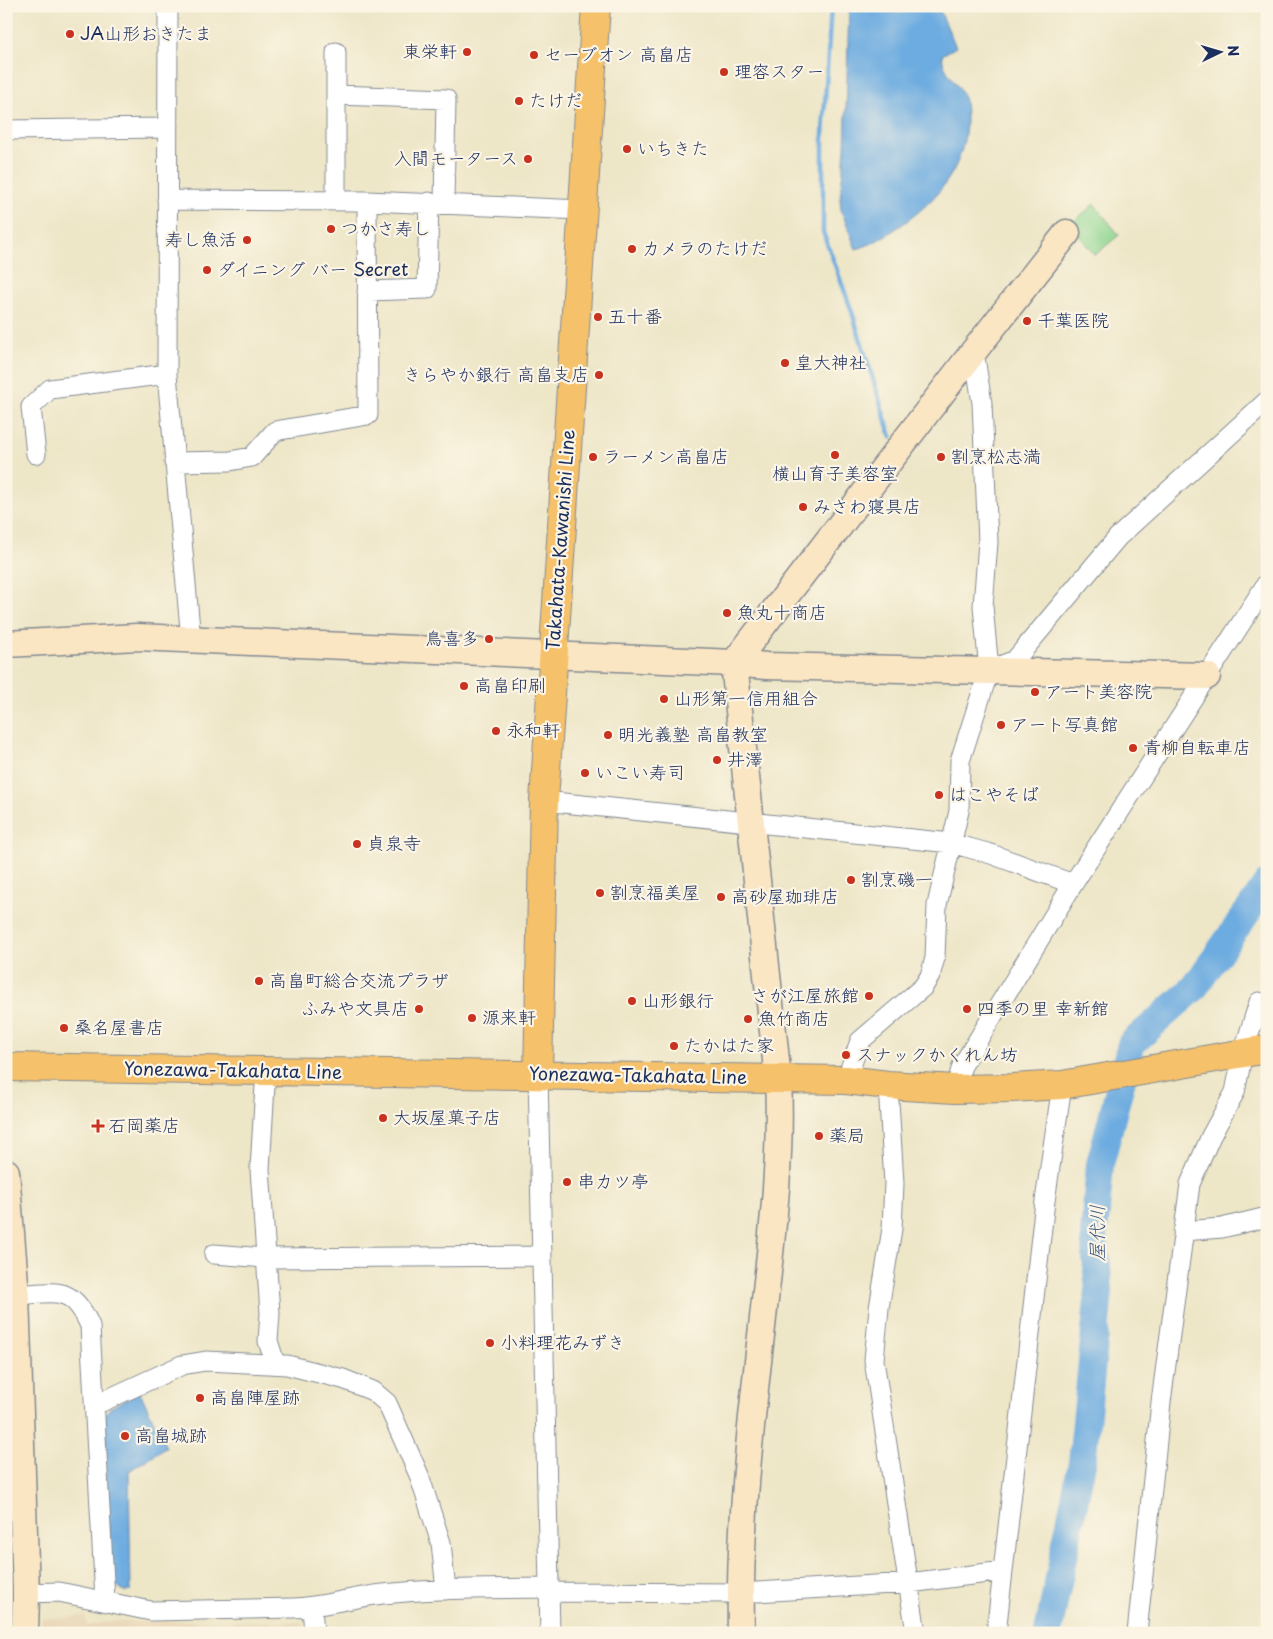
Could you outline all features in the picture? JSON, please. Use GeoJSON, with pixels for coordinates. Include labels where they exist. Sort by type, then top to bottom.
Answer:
{"type":"FeatureCollection","features":[{"type":"Feature","properties":{"kind":"main road","name":"Takahata-Kawanishi Line"},"geometry":{"type":"LineString","coordinates":[[538,1074],[544,801],[596,6]]}},
{"type":"Feature","properties":{"kind":"main road","name":"Yonezawa-Takahata Line"},"geometry":{"type":"LineString","coordinates":[[6,1067],[846,1080],[888,1086],[955,1089],[1072,1083],[1245,1053]]}},
{"type":"Feature","properties":{"kind":"street"},"geometry":{"type":"LineString","coordinates":[[168,6],[167,374],[191,640]]}},
{"type":"Feature","properties":{"kind":"street"},"geometry":{"type":"LineString","coordinates":[[336,52],[336,200]]}},
{"type":"Feature","properties":{"kind":"street"},"geometry":{"type":"LineString","coordinates":[[337,95],[446,99],[428,289],[367,291]]}},
{"type":"Feature","properties":{"kind":"street"},"geometry":{"type":"LineString","coordinates":[[6,130],[167,128]]}},
{"type":"Feature","properties":{"kind":"street"},"geometry":{"type":"LineString","coordinates":[[167,200],[336,200],[584,210]]}},
{"type":"Feature","properties":{"kind":"street"},"geometry":{"type":"LineString","coordinates":[[174,462],[230,461],[252,457],[275,431],[368,415],[366,201]]}},
{"type":"Feature","properties":{"kind":"street"},"geometry":{"type":"LineString","coordinates":[[741,1633],[740,1593],[744,1501],[777,1196],[780,1130],[778,1079],[734,663],[1067,233]]}},
{"type":"Feature","properties":{"kind":"street"},"geometry":{"type":"LineString","coordinates":[[846,1080],[860,1041],[923,986],[930,976],[935,958],[937,905],[959,811],[960,761],[989,670],[983,606],[988,542],[982,403],[974,351]]}},
{"type":"Feature","properties":{"kind":"street"},"geometry":{"type":"LineString","coordinates":[[36,454],[32,408],[50,389],[167,374]]}},
{"type":"Feature","properties":{"kind":"street"},"geometry":{"type":"LineString","coordinates":[[989,670],[1015,660],[1118,538],[1267,401]]}},
{"type":"Feature","properties":{"kind":"street"},"geometry":{"type":"LineString","coordinates":[[955,1089],[962,1066],[1072,884],[1267,583]]}},
{"type":"Feature","properties":{"kind":"street"},"geometry":{"type":"LineString","coordinates":[[6,644],[137,637],[734,663],[766,666],[1207,676]]}},
{"type":"Feature","properties":{"kind":"street"},"geometry":{"type":"LineString","coordinates":[[544,801],[855,831],[951,843],[991,854],[1072,884]]}},
{"type":"Feature","properties":{"kind":"street"},"geometry":{"type":"LineString","coordinates":[[1137,1633],[1161,1402],[1190,1184],[1211,1136],[1235,1092],[1259,1002]]}},
{"type":"Feature","properties":{"kind":"street"},"geometry":{"type":"LineString","coordinates":[[266,1070],[260,1169],[270,1313],[268,1340],[275,1363]]}},
{"type":"Feature","properties":{"kind":"street"},"geometry":{"type":"LineString","coordinates":[[538,1074],[550,1633]]}},
{"type":"Feature","properties":{"kind":"street"},"geometry":{"type":"LineString","coordinates":[[996,1633],[1044,1201],[1072,1083]]}},
{"type":"Feature","properties":{"kind":"street"},"geometry":{"type":"LineString","coordinates":[[888,1086],[894,1183],[892,1229],[880,1299],[874,1360],[916,1633]]}},
{"type":"Feature","properties":{"kind":"street"},"geometry":{"type":"LineString","coordinates":[[6,1172],[7,1206],[16,1295],[26,1593],[25,1633]]}},
{"type":"Feature","properties":{"kind":"street"},"geometry":{"type":"LineString","coordinates":[[1183,1231],[1222,1228],[1267,1217]]}},
{"type":"Feature","properties":{"kind":"street"},"geometry":{"type":"LineString","coordinates":[[214,1254],[266,1258],[542,1256]]}},
{"type":"Feature","properties":{"kind":"street"},"geometry":{"type":"LineString","coordinates":[[16,1295],[56,1292],[73,1297],[83,1309],[90,1326],[105,1600]]}},
{"type":"Feature","properties":{"kind":"street"},"geometry":{"type":"LineString","coordinates":[[95,1405],[182,1365],[206,1361],[275,1363],[343,1379],[373,1391],[387,1403],[432,1510],[441,1543],[446,1590]]}},
{"type":"Feature","properties":{"kind":"street"},"geometry":{"type":"LineString","coordinates":[[26,1593],[59,1592],[105,1600],[123,1607],[151,1611],[312,1607],[384,1594],[446,1590],[543,1588],[557,1592],[740,1593],[909,1583],[1004,1571]]}},
{"type":"Feature","properties":{"kind":"street"},"geometry":{"type":"LineString","coordinates":[[312,1607],[314,1633]]}},
{"type":"Feature","properties":{"kind":"shaded area"},"geometry":{"type":"Polygon","coordinates":[[[85,1616],[87,1626],[113,1621],[301,1622],[308,1633],[40,1633],[42,1619],[85,1616]]]}},
{"type":"Feature","properties":{"kind":"green space"},"geometry":{"type":"Polygon","coordinates":[[[1094,204],[1119,235],[1095,255],[1070,225],[1094,204]]]}},
{"type":"Feature","properties":{"kind":"water"},"geometry":{"type":"Polygon","coordinates":[[[849,6],[938,6],[956,47],[942,55],[943,62],[963,96],[966,123],[964,142],[951,176],[928,204],[882,238],[856,249],[841,210],[840,199],[845,150],[849,6]]]}},
{"type":"Feature","properties":{"kind":"water"},"geometry":{"type":"Polygon","coordinates":[[[140,1392],[166,1447],[129,1471],[131,1591],[125,1592],[110,1580],[104,1417],[110,1408],[140,1392]]]}},
{"type":"Feature","properties":{"kind":"waterway"},"geometry":{"type":"LineString","coordinates":[[831,6],[823,134],[823,232],[851,309],[891,437]]}},
{"type":"Feature","properties":{"kind":"waterway","name":"屋代川"},"geometry":{"type":"LineString","coordinates":[[1048,1633],[1082,1463],[1099,1291],[1094,1234],[1100,1164],[1131,1044],[1194,988],[1267,884]]}},
{"type":"Feature","properties":{"kind":"place","name":"JA山形おきたま"},"geometry":{"type":"Point","coordinates":[70,34]}},
{"type":"Feature","properties":{"kind":"place","name":"東栄軒"},"geometry":{"type":"Point","coordinates":[467,52]}},
{"type":"Feature","properties":{"kind":"place","name":"セーブオン 高畠店"},"geometry":{"type":"Point","coordinates":[534,55]}},
{"type":"Feature","properties":{"kind":"place","name":"理容スター"},"geometry":{"type":"Point","coordinates":[724,72]}},
{"type":"Feature","properties":{"kind":"place","name":"たけだ"},"geometry":{"type":"Point","coordinates":[519,101]}},
{"type":"Feature","properties":{"kind":"place","name":"いちきた"},"geometry":{"type":"Point","coordinates":[627,149]}},
{"type":"Feature","properties":{"kind":"place","name":"入間モータース"},"geometry":{"type":"Point","coordinates":[528,159]}},
{"type":"Feature","properties":{"kind":"place","name":"つかさ寿し"},"geometry":{"type":"Point","coordinates":[331,229]}},
{"type":"Feature","properties":{"kind":"place","name":"寿し魚活"},"geometry":{"type":"Point","coordinates":[247,240]}},
{"type":"Feature","properties":{"kind":"place","name":"カメラのたけだ"},"geometry":{"type":"Point","coordinates":[632,249]}},
{"type":"Feature","properties":{"kind":"place","name":"ダイニング バー Secret"},"geometry":{"type":"Point","coordinates":[207,270]}},
{"type":"Feature","properties":{"kind":"place","name":"五十番"},"geometry":{"type":"Point","coordinates":[598,317]}},
{"type":"Feature","properties":{"kind":"place","name":"千葉医院"},"geometry":{"type":"Point","coordinates":[1027,321]}},
{"type":"Feature","properties":{"kind":"place","name":"皇大神社"},"geometry":{"type":"Point","coordinates":[785,363]}},
{"type":"Feature","properties":{"kind":"place","name":"きらやか銀行 高畠支店"},"geometry":{"type":"Point","coordinates":[599,375]}},
{"type":"Feature","properties":{"kind":"place","name":"横山育子美容室"},"geometry":{"type":"Point","coordinates":[835,455]}},
{"type":"Feature","properties":{"kind":"place","name":"ラーメン高畠店"},"geometry":{"type":"Point","coordinates":[593,457]}},
{"type":"Feature","properties":{"kind":"place","name":"割烹松志満"},"geometry":{"type":"Point","coordinates":[941,457]}},
{"type":"Feature","properties":{"kind":"place","name":"みさわ寝具店"},"geometry":{"type":"Point","coordinates":[803,507]}},
{"type":"Feature","properties":{"kind":"place","name":"魚丸十商店"},"geometry":{"type":"Point","coordinates":[727,613]}},
{"type":"Feature","properties":{"kind":"place","name":"鳥喜多"},"geometry":{"type":"Point","coordinates":[489,639]}},
{"type":"Feature","properties":{"kind":"place","name":"高畠印刷"},"geometry":{"type":"Point","coordinates":[464,686]}},
{"type":"Feature","properties":{"kind":"place","name":"アート美容院"},"geometry":{"type":"Point","coordinates":[1035,692]}},
{"type":"Feature","properties":{"kind":"place","name":"山形第一信用組合"},"geometry":{"type":"Point","coordinates":[664,699]}},
{"type":"Feature","properties":{"kind":"place","name":"アート写真館"},"geometry":{"type":"Point","coordinates":[1001,725]}},
{"type":"Feature","properties":{"kind":"place","name":"永和軒"},"geometry":{"type":"Point","coordinates":[496,731]}},
{"type":"Feature","properties":{"kind":"place","name":"明光義塾 高畠教室"},"geometry":{"type":"Point","coordinates":[608,735]}},
{"type":"Feature","properties":{"kind":"place","name":"青柳自転車店"},"geometry":{"type":"Point","coordinates":[1133,748]}},
{"type":"Feature","properties":{"kind":"place","name":"井澤"},"geometry":{"type":"Point","coordinates":[717,760]}},
{"type":"Feature","properties":{"kind":"place","name":"いこい寿司"},"geometry":{"type":"Point","coordinates":[585,773]}},
{"type":"Feature","properties":{"kind":"place","name":"はこやそば"},"geometry":{"type":"Point","coordinates":[939,795]}},
{"type":"Feature","properties":{"kind":"place","name":"貞泉寺"},"geometry":{"type":"Point","coordinates":[357,844]}},
{"type":"Feature","properties":{"kind":"place","name":"割烹磯一"},"geometry":{"type":"Point","coordinates":[851,880]}},
{"type":"Feature","properties":{"kind":"place","name":"割烹福美屋"},"geometry":{"type":"Point","coordinates":[600,893]}},
{"type":"Feature","properties":{"kind":"place","name":"高砂屋珈琲店"},"geometry":{"type":"Point","coordinates":[721,897]}},
{"type":"Feature","properties":{"kind":"place","name":"高畠町総合交流プラザ"},"geometry":{"type":"Point","coordinates":[259,981]}},
{"type":"Feature","properties":{"kind":"place","name":"さが江屋旅館"},"geometry":{"type":"Point","coordinates":[869,996]}},
{"type":"Feature","properties":{"kind":"place","name":"山形銀行"},"geometry":{"type":"Point","coordinates":[632,1001]}},
{"type":"Feature","properties":{"kind":"place","name":"ふみや文具店"},"geometry":{"type":"Point","coordinates":[419,1009]}},
{"type":"Feature","properties":{"kind":"place","name":"四季の里 幸新館"},"geometry":{"type":"Point","coordinates":[967,1009]}},
{"type":"Feature","properties":{"kind":"place","name":"源来軒"},"geometry":{"type":"Point","coordinates":[472,1018]}},
{"type":"Feature","properties":{"kind":"place","name":"魚竹商店"},"geometry":{"type":"Point","coordinates":[748,1019]}},
{"type":"Feature","properties":{"kind":"place","name":"桑名屋書店"},"geometry":{"type":"Point","coordinates":[64,1028]}},
{"type":"Feature","properties":{"kind":"place","name":"たかはた家"},"geometry":{"type":"Point","coordinates":[674,1046]}},
{"type":"Feature","properties":{"kind":"place","name":"スナックかくれん坊"},"geometry":{"type":"Point","coordinates":[846,1055]}},
{"type":"Feature","properties":{"kind":"place","name":"大坂屋菓子店"},"geometry":{"type":"Point","coordinates":[383,1118]}},
{"type":"Feature","properties":{"kind":"place","name":"石岡薬店"},"geometry":{"type":"Point","coordinates":[98,1126]}},
{"type":"Feature","properties":{"kind":"place","name":"薬局"},"geometry":{"type":"Point","coordinates":[819,1136]}},
{"type":"Feature","properties":{"kind":"place","name":"串カツ亭"},"geometry":{"type":"Point","coordinates":[567,1182]}},
{"type":"Feature","properties":{"kind":"place","name":"小料理花みずき"},"geometry":{"type":"Point","coordinates":[490,1343]}},
{"type":"Feature","properties":{"kind":"place","name":"高畠陣屋跡"},"geometry":{"type":"Point","coordinates":[200,1398]}},
{"type":"Feature","properties":{"kind":"place","name":"高畠城跡"},"geometry":{"type":"Point","coordinates":[125,1436]}}]}
